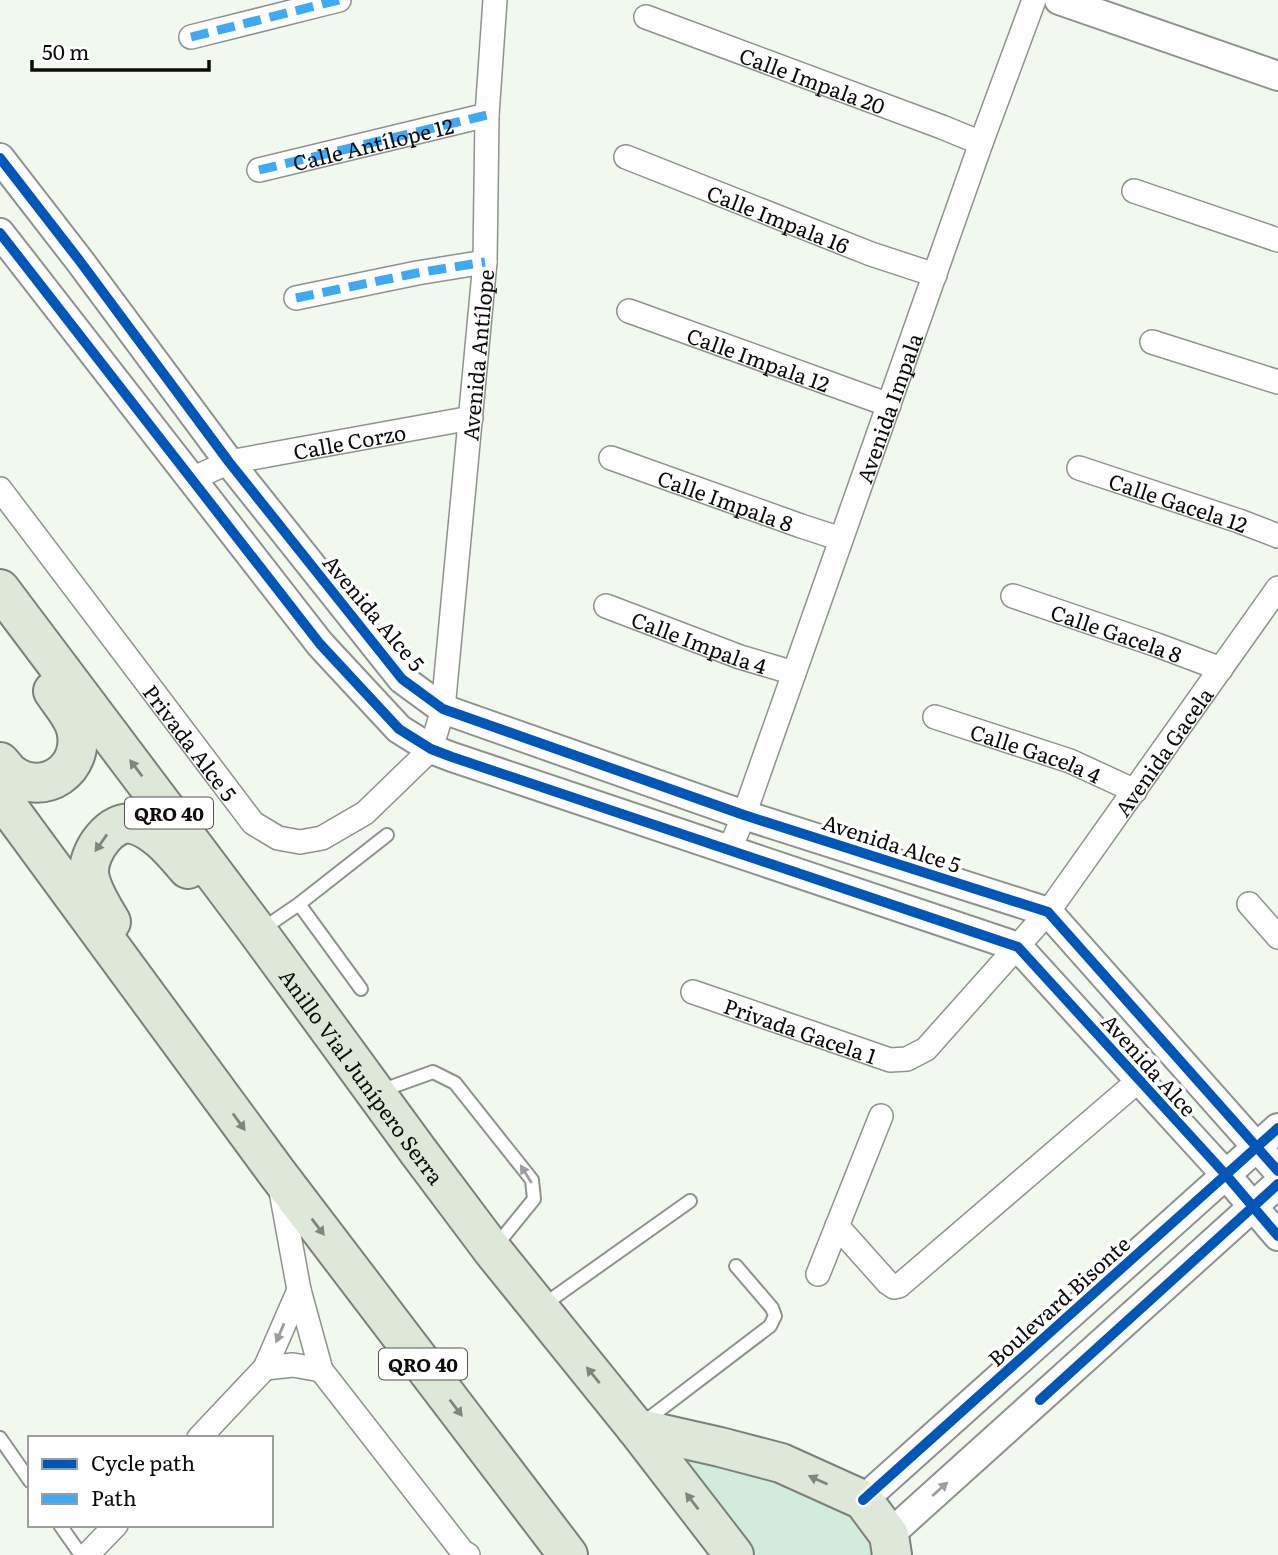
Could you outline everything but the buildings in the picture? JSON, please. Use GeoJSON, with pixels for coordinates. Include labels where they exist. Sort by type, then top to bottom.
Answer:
{"type":"FeatureCollection","features":[{"type":"Feature","properties":{"kind":"highway","name":"Anillo Vial Junípero Serra"},"geometry":{"type":"LineString","coordinates":[[0,589],[493,1251],[636,1428],[734,1555]]}},
{"type":"Feature","properties":{"kind":"highway"},"geometry":{"type":"LineString","coordinates":[[0,608],[76,726],[78,743],[75,760],[63,774],[43,783],[12,775],[0,762]]}},
{"type":"Feature","properties":{"kind":"highway","name":"QRO 40"},"geometry":{"type":"LineString","coordinates":[[0,796],[277,1173],[568,1555]]}},
{"type":"Feature","properties":{"kind":"highway"},"geometry":{"type":"LineString","coordinates":[[202,1071],[100,903],[93,887],[89,871],[95,850],[112,829],[122,823],[150,832],[165,843],[336,1040]]}},
{"type":"Feature","properties":{"kind":"highway"},"geometry":{"type":"LineString","coordinates":[[636,1428],[781,1463],[863,1500],[890,1545]]}},
{"type":"Feature","properties":{"kind":"street"},"geometry":{"type":"LineString","coordinates":[[191,37],[339,0]]}},
{"type":"Feature","properties":{"kind":"street","name":"Avenida Antílope"},"geometry":{"type":"LineString","coordinates":[[431,749],[443,709],[485,262],[487,115],[495,0]]}},
{"type":"Feature","properties":{"kind":"street","name":"Avenida Impala"},"geometry":{"type":"LineString","coordinates":[[729,851],[1034,0]]}},
{"type":"Feature","properties":{"kind":"street"},"geometry":{"type":"LineString","coordinates":[[1059,0],[1278,76]]}},
{"type":"Feature","properties":{"kind":"street","name":"Calle Impala 20"},"geometry":{"type":"LineString","coordinates":[[646,17],[981,143]]}},
{"type":"Feature","properties":{"kind":"street","name":"Calle Antílope 12"},"geometry":{"type":"LineString","coordinates":[[259,170],[487,115]]}},
{"type":"Feature","properties":{"kind":"street","name":"Calle Impala 16"},"geometry":{"type":"LineString","coordinates":[[626,157],[871,254],[934,275]]}},
{"type":"Feature","properties":{"kind":"street","name":"Avenida Alce 5"},"geometry":{"type":"LineString","coordinates":[[0,158],[229,462],[402,679],[443,709],[744,815],[1048,912]]}},
{"type":"Feature","properties":{"kind":"street"},"geometry":{"type":"LineString","coordinates":[[1134,191],[1278,240]]}},
{"type":"Feature","properties":{"kind":"street"},"geometry":{"type":"LineString","coordinates":[[0,233],[320,644],[399,729],[431,749],[1018,947]]}},
{"type":"Feature","properties":{"kind":"street"},"geometry":{"type":"LineString","coordinates":[[296,298],[485,262]]}},
{"type":"Feature","properties":{"kind":"street","name":"Calle Impala 12"},"geometry":{"type":"LineString","coordinates":[[629,312],[889,405]]}},
{"type":"Feature","properties":{"kind":"street"},"geometry":{"type":"LineString","coordinates":[[1152,342],[1278,382]]}},
{"type":"Feature","properties":{"kind":"street","name":"Calle Corzo"},"geometry":{"type":"LineString","coordinates":[[192,479],[229,462],[471,418]]}},
{"type":"Feature","properties":{"kind":"street","name":"Calle Impala 8"},"geometry":{"type":"LineString","coordinates":[[611,458],[841,539]]}},
{"type":"Feature","properties":{"kind":"street","name":"Calle Gacela 12"},"geometry":{"type":"LineString","coordinates":[[1079,468],[1278,536]]}},
{"type":"Feature","properties":{"kind":"street","name":"Privada Alce 5"},"geometry":{"type":"LineString","coordinates":[[0,489],[253,823],[278,838],[300,842],[322,838],[365,813],[431,749]]}},
{"type":"Feature","properties":{"kind":"street","name":"Avenida Gacela"},"geometry":{"type":"LineString","coordinates":[[907,1059],[926,1049],[1048,912],[1278,588]]}},
{"type":"Feature","properties":{"kind":"street","name":"Calle Gacela 8"},"geometry":{"type":"LineString","coordinates":[[1013,596],[1221,669]]}},
{"type":"Feature","properties":{"kind":"street","name":"Calle Impala 4"},"geometry":{"type":"LineString","coordinates":[[606,606],[740,657],[794,673]]}},
{"type":"Feature","properties":{"kind":"street","name":"Calle Gacela 4"},"geometry":{"type":"LineString","coordinates":[[935,717],[1070,761],[1135,791]]}},
{"type":"Feature","properties":{"kind":"street"},"geometry":{"type":"LineString","coordinates":[[1250,904],[1278,937]]}},
{"type":"Feature","properties":{"kind":"street","name":"Avenida Alce"},"geometry":{"type":"LineString","coordinates":[[1048,912],[1278,1171]]}},
{"type":"Feature","properties":{"kind":"street","name":"Avenida Alce"},"geometry":{"type":"LineString","coordinates":[[1018,947],[1254,1206],[1278,1236]]}},
{"type":"Feature","properties":{"kind":"street","name":"Privada Gacela 1"},"geometry":{"type":"LineString","coordinates":[[693,992],[890,1060],[907,1059]]}},
{"type":"Feature","properties":{"kind":"street"},"geometry":{"type":"LineString","coordinates":[[837,1226],[888,1283],[894,1287],[899,1286],[1138,1081]]}},
{"type":"Feature","properties":{"kind":"street"},"geometry":{"type":"LineString","coordinates":[[818,1274],[881,1116]]}},
{"type":"Feature","properties":{"kind":"street","name":"Boulevard Bisonte"},"geometry":{"type":"LineString","coordinates":[[863,1500],[1278,1128]]}},
{"type":"Feature","properties":{"kind":"street"},"geometry":{"type":"LineString","coordinates":[[277,1173],[299,1290],[321,1370],[464,1554]]}},
{"type":"Feature","properties":{"kind":"street"},"geometry":{"type":"LineString","coordinates":[[890,1545],[1002,1433],[1278,1184]]}},
{"type":"Feature","properties":{"kind":"street"},"geometry":{"type":"LineString","coordinates":[[201,1436],[265,1368],[299,1290]]}},
{"type":"Feature","properties":{"kind":"street"},"geometry":{"type":"LineString","coordinates":[[265,1368],[293,1365],[321,1370]]}},
{"type":"Feature","properties":{"kind":"street"},"geometry":{"type":"LineString","coordinates":[[972,1402],[1002,1433]]}},
{"type":"Feature","properties":{"kind":"street"},"geometry":{"type":"LineString","coordinates":[[87,1555],[114,1527]]}},
{"type":"Feature","properties":{"kind":"lane"},"geometry":{"type":"LineString","coordinates":[[258,932],[299,904],[387,835]]}},
{"type":"Feature","properties":{"kind":"lane"},"geometry":{"type":"LineString","coordinates":[[299,904],[361,989]]}},
{"type":"Feature","properties":{"kind":"lane"},"geometry":{"type":"LineString","coordinates":[[375,1093],[433,1072],[455,1083],[532,1180],[534,1199],[493,1251]]}},
{"type":"Feature","properties":{"kind":"lane"},"geometry":{"type":"LineString","coordinates":[[539,1308],[690,1201]]}},
{"type":"Feature","properties":{"kind":"lane"},"geometry":{"type":"LineString","coordinates":[[636,1428],[769,1326],[775,1317],[772,1308],[736,1266]]}},
{"type":"Feature","properties":{"kind":"lane"},"geometry":{"type":"LineString","coordinates":[[0,1438],[28,1478]]}},
{"type":"Feature","properties":{"kind":"lane"},"geometry":{"type":"LineString","coordinates":[[62,1527],[81,1555]]}},
{"type":"Feature","properties":{"kind":"green space"},"geometry":{"type":"Polygon","coordinates":[[[636,1428],[863,1500],[892,1555],[734,1555],[636,1428]]]}},
{"type":"Feature","properties":{"kind":"marked path"},"geometry":{"type":"LineString","coordinates":[[191,37],[339,0]]}},
{"type":"Feature","properties":{"kind":"marked path"},"geometry":{"type":"LineString","coordinates":[[259,170],[487,115]]}},
{"type":"Feature","properties":{"kind":"marked path"},"geometry":{"type":"LineString","coordinates":[[296,298],[485,262]]}},
{"type":"Feature","properties":{"kind":"cycle path"},"geometry":{"type":"LineString","coordinates":[[0,158],[229,462],[402,679],[443,709],[744,815],[1048,912],[1278,1171]]}},
{"type":"Feature","properties":{"kind":"cycle path"},"geometry":{"type":"LineString","coordinates":[[0,233],[320,644],[399,729],[431,749],[452,757],[1018,947],[1226,1175],[1278,1236]]}},
{"type":"Feature","properties":{"kind":"cycle path"},"geometry":{"type":"LineString","coordinates":[[863,1500],[1278,1128]]}},
{"type":"Feature","properties":{"kind":"cycle path"},"geometry":{"type":"LineString","coordinates":[[1040,1400],[1278,1184]]}}]}
